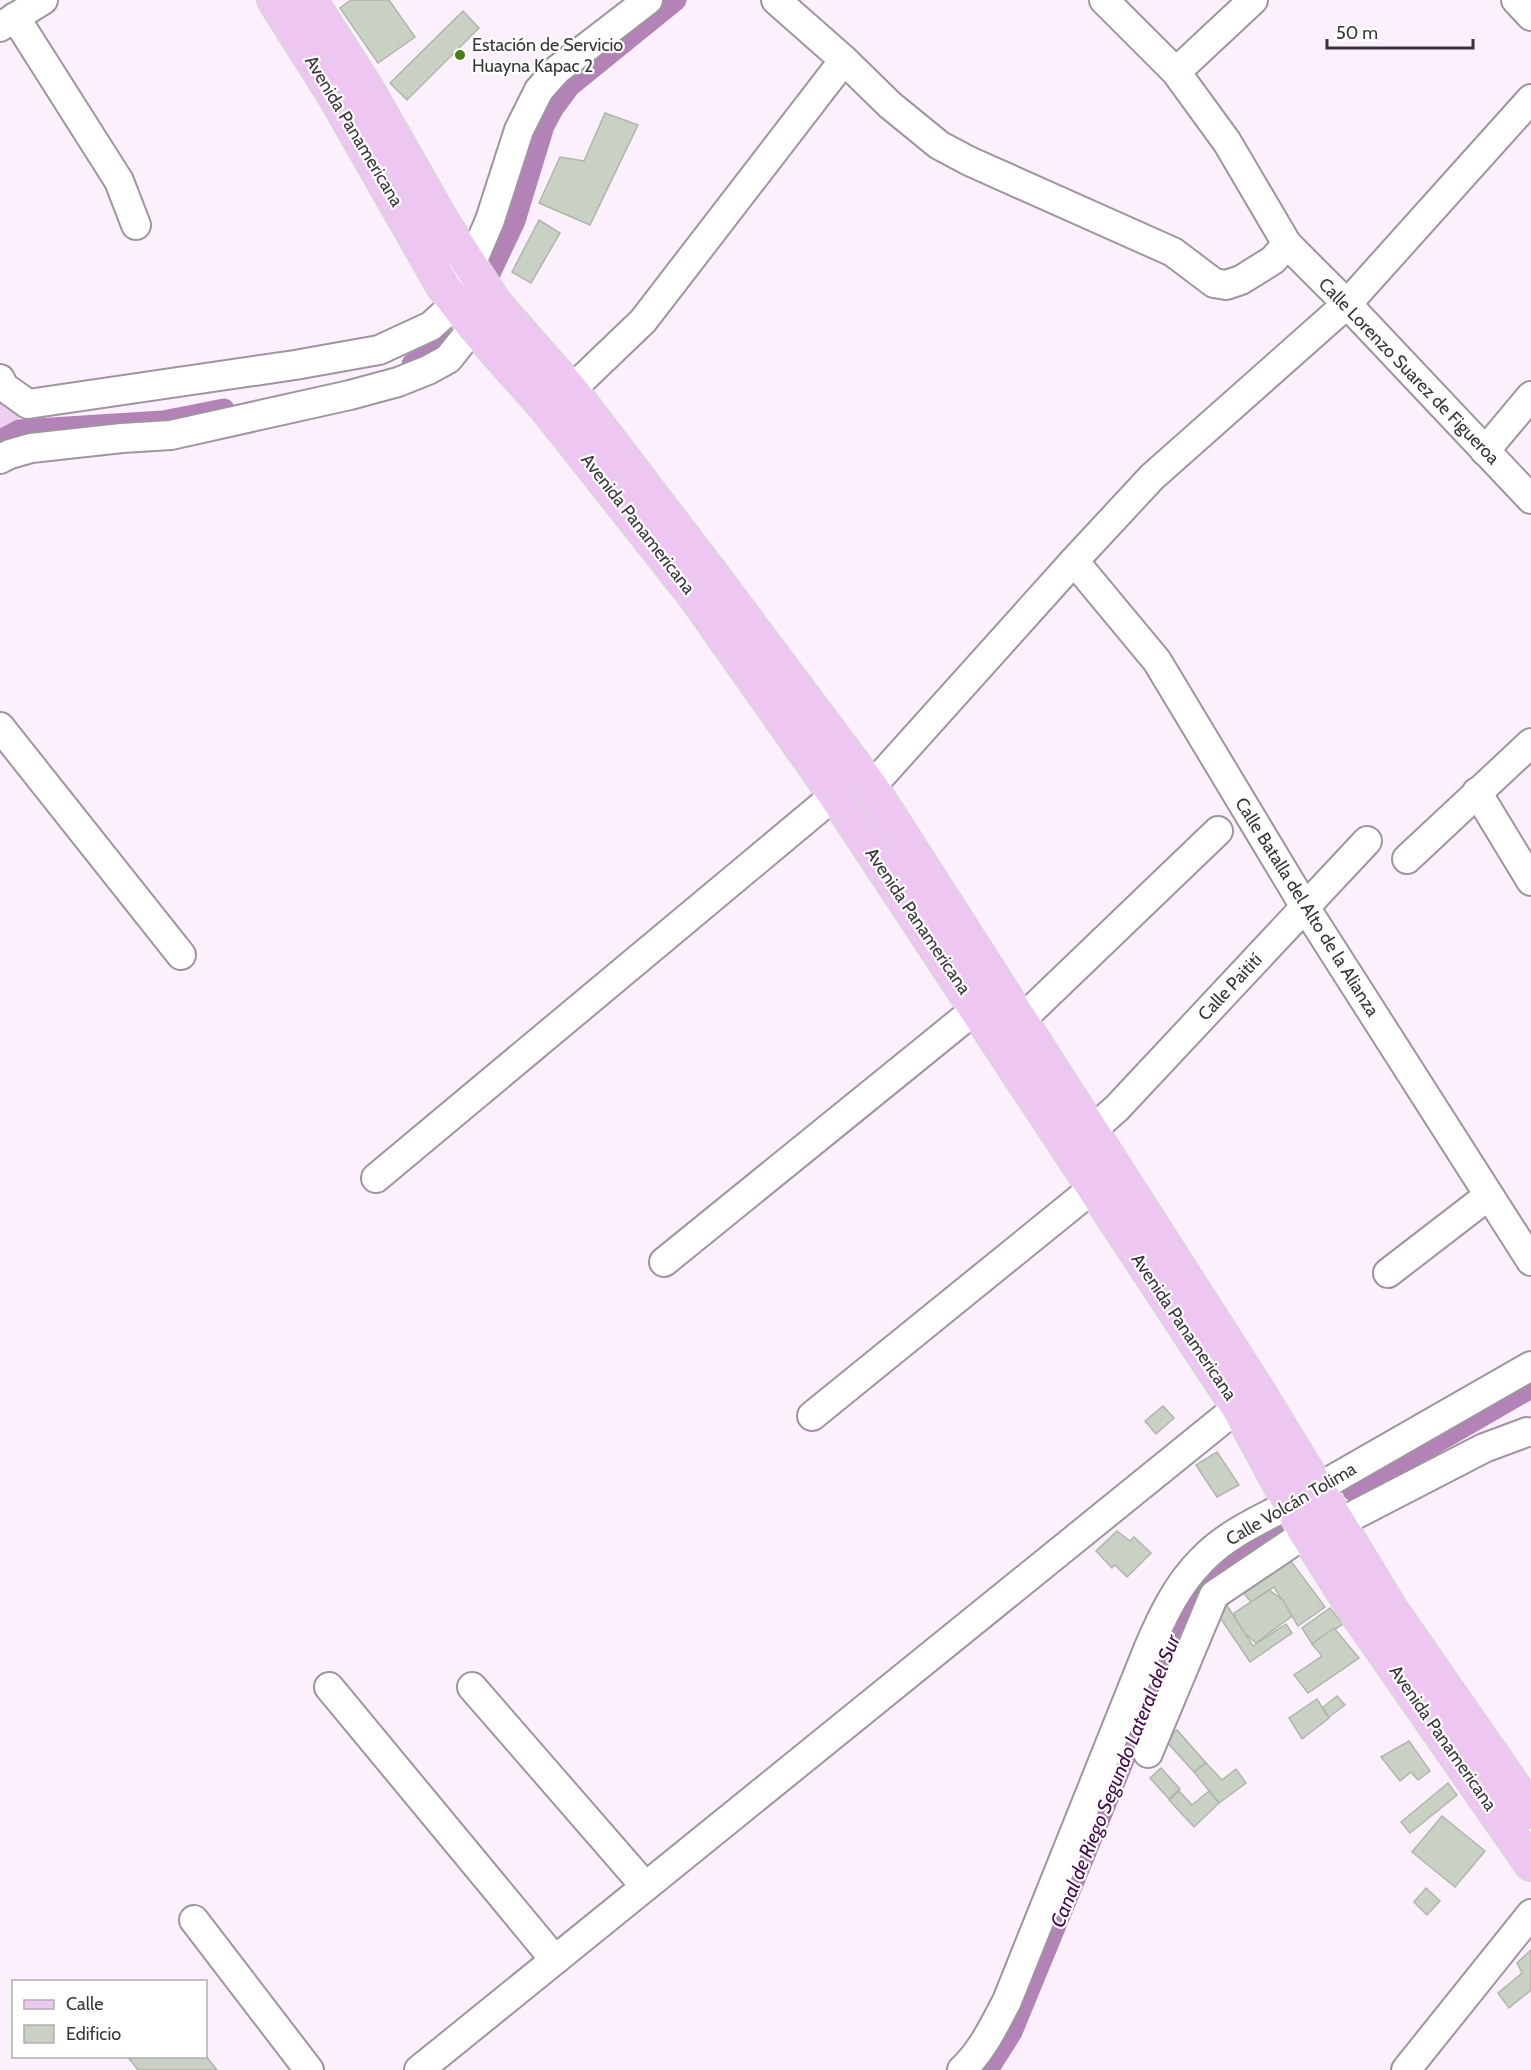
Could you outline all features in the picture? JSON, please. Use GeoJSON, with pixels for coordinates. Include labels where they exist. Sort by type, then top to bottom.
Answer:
{"type":"FeatureCollection","features":[{"type":"Feature","properties":{"kind":"main road","name":"Avenida Panamericana"},"geometry":{"type":"LineString","coordinates":[[274,0],[467,304],[694,595],[835,795],[1092,1189],[1238,1407],[1306,1533],[1360,1618],[1531,1864]]}},
{"type":"Feature","properties":{"kind":"main road","name":"Avenida Panamericana"},"geometry":{"type":"LineString","coordinates":[[310,0],[367,89],[470,267],[467,304]]}},
{"type":"Feature","properties":{"kind":"main road","name":"Avenida Panamericana"},"geometry":{"type":"LineString","coordinates":[[467,304],[571,390],[871,787],[1319,1488],[1392,1611],[1531,1811]]}},
{"type":"Feature","properties":{"kind":"street"},"geometry":{"type":"LineString","coordinates":[[43,0],[8,22],[119,181],[136,225]]}},
{"type":"Feature","properties":{"kind":"street"},"geometry":{"type":"LineString","coordinates":[[0,459],[31,448],[171,435],[388,385],[428,370],[448,359],[467,304],[470,267],[490,220],[519,130],[539,90],[557,70],[648,0]]}},
{"type":"Feature","properties":{"kind":"street"},"geometry":{"type":"LineString","coordinates":[[776,0],[844,60],[890,105],[939,145],[969,161],[1173,252],[1214,283],[1226,285],[1241,280],[1273,260],[1287,244]]}},
{"type":"Feature","properties":{"kind":"street","name":"Calle Lorenzo Suarez de Figueroa"},"geometry":{"type":"LineString","coordinates":[[1104,0],[1176,72],[1227,142],[1287,244],[1347,304],[1531,499]]}},
{"type":"Feature","properties":{"kind":"street"},"geometry":{"type":"LineString","coordinates":[[1176,72],[1253,0]]}},
{"type":"Feature","properties":{"kind":"street"},"geometry":{"type":"LineString","coordinates":[[1516,0],[1531,16]]}},
{"type":"Feature","properties":{"kind":"street"},"geometry":{"type":"LineString","coordinates":[[571,390],[644,321],[844,60]]}},
{"type":"Feature","properties":{"kind":"street"},"geometry":{"type":"LineString","coordinates":[[871,787],[1152,477],[1347,304],[1531,99]]}},
{"type":"Feature","properties":{"kind":"street"},"geometry":{"type":"LineString","coordinates":[[0,379],[4,387],[28,404],[295,365],[379,350],[430,326],[467,304]]}},
{"type":"Feature","properties":{"kind":"street"},"geometry":{"type":"LineString","coordinates":[[1485,451],[1531,396]]}},
{"type":"Feature","properties":{"kind":"street","name":"Calle Batalla del Alto de la Alianza"},"geometry":{"type":"LineString","coordinates":[[1074,561],[1157,661],[1305,907],[1531,1261]]}},
{"type":"Feature","properties":{"kind":"street"},"geometry":{"type":"LineString","coordinates":[[0,727],[181,955]]}},
{"type":"Feature","properties":{"kind":"street"},"geometry":{"type":"LineString","coordinates":[[1407,859],[1531,743]]}},
{"type":"Feature","properties":{"kind":"street"},"geometry":{"type":"LineString","coordinates":[[1477,792],[1531,881]]}},
{"type":"Feature","properties":{"kind":"street"},"geometry":{"type":"LineString","coordinates":[[376,1178],[835,795]]}},
{"type":"Feature","properties":{"kind":"street"},"geometry":{"type":"LineString","coordinates":[[1020,1021],[1218,831]]}},
{"type":"Feature","properties":{"kind":"street","name":"Calle Paitití"},"geometry":{"type":"LineString","coordinates":[[1091,1131],[1117,1108],[1366,842]]}},
{"type":"Feature","properties":{"kind":"street"},"geometry":{"type":"LineString","coordinates":[[664,1262],[976,1009]]}},
{"type":"Feature","properties":{"kind":"street"},"geometry":{"type":"LineString","coordinates":[[812,1416],[1092,1189]]}},
{"type":"Feature","properties":{"kind":"street"},"geometry":{"type":"LineString","coordinates":[[1388,1273],[1488,1196]]}},
{"type":"Feature","properties":{"kind":"street","name":"Calle Volcán Tolima"},"geometry":{"type":"LineString","coordinates":[[962,2070],[979,2051],[1006,2001],[1163,1615],[1200,1561],[1253,1523],[1319,1488],[1531,1366]]}},
{"type":"Feature","properties":{"kind":"street"},"geometry":{"type":"LineString","coordinates":[[419,2070],[1238,1407]]}},
{"type":"Feature","properties":{"kind":"street","name":"Calle Volcán Tolima"},"geometry":{"type":"LineString","coordinates":[[1148,1753],[1214,1595],[1306,1533],[1339,1523],[1484,1448],[1527,1432]]}},
{"type":"Feature","properties":{"kind":"street"},"geometry":{"type":"LineString","coordinates":[[329,1687],[555,1960]]}},
{"type":"Feature","properties":{"kind":"street"},"geometry":{"type":"LineString","coordinates":[[472,1687],[645,1886]]}},
{"type":"Feature","properties":{"kind":"street"},"geometry":{"type":"LineString","coordinates":[[1406,2070],[1531,1914]]}},
{"type":"Feature","properties":{"kind":"street"},"geometry":{"type":"LineString","coordinates":[[194,1920],[309,2070]]}},
{"type":"Feature","properties":{"kind":"shaded area"},"geometry":{"type":"Polygon","coordinates":[[[0,401],[25,415],[0,428],[0,401]]]}},
{"type":"Feature","properties":{"kind":"building"},"geometry":{"type":"Polygon","coordinates":[[[351,0],[389,0],[415,37],[378,63],[340,8],[351,0]]]}},
{"type":"Feature","properties":{"kind":"building"},"geometry":{"type":"Polygon","coordinates":[[[463,11],[479,28],[407,100],[390,83],[463,11]]]}},
{"type":"Feature","properties":{"kind":"building"},"geometry":{"type":"Polygon","coordinates":[[[605,113],[638,125],[590,225],[539,203],[560,157],[584,161],[605,113]]]}},
{"type":"Feature","properties":{"kind":"building"},"geometry":{"type":"Polygon","coordinates":[[[539,220],[560,233],[531,283],[512,272],[539,220]]]}},
{"type":"Feature","properties":{"kind":"building"},"geometry":{"type":"Polygon","coordinates":[[[1163,1406],[1174,1418],[1156,1434],[1145,1421],[1163,1406]]]}},
{"type":"Feature","properties":{"kind":"building"},"geometry":{"type":"Polygon","coordinates":[[[1217,1452],[1239,1485],[1217,1497],[1196,1465],[1217,1452]]]}},
{"type":"Feature","properties":{"kind":"building"},"geometry":{"type":"Polygon","coordinates":[[[1117,1531],[1130,1541],[1134,1537],[1151,1553],[1127,1577],[1115,1565],[1112,1568],[1096,1551],[1117,1531]]]}},
{"type":"Feature","properties":{"kind":"building"},"geometry":{"type":"Polygon","coordinates":[[[1290,1560],[1325,1607],[1298,1626],[1274,1587],[1251,1602],[1242,1591],[1290,1560]]]}},
{"type":"Feature","properties":{"kind":"building"},"geometry":{"type":"Polygon","coordinates":[[[1269,1590],[1283,1600],[1292,1616],[1256,1643],[1239,1628],[1234,1613],[1269,1590]]]}},
{"type":"Feature","properties":{"kind":"building"},"geometry":{"type":"Polygon","coordinates":[[[1226,1604],[1253,1646],[1286,1624],[1292,1633],[1250,1662],[1215,1610],[1226,1604]]]}},
{"type":"Feature","properties":{"kind":"building"},"geometry":{"type":"Polygon","coordinates":[[[1330,1608],[1343,1624],[1312,1644],[1302,1628],[1330,1608]]]}},
{"type":"Feature","properties":{"kind":"building"},"geometry":{"type":"Polygon","coordinates":[[[1334,1628],[1359,1658],[1308,1693],[1294,1675],[1322,1656],[1312,1644],[1334,1628]]]}},
{"type":"Feature","properties":{"kind":"building"},"geometry":{"type":"Polygon","coordinates":[[[1337,1696],[1345,1705],[1329,1717],[1322,1708],[1337,1696]]]}},
{"type":"Feature","properties":{"kind":"building"},"geometry":{"type":"Polygon","coordinates":[[[1317,1699],[1329,1718],[1302,1739],[1289,1718],[1317,1699]]]}},
{"type":"Feature","properties":{"kind":"building"},"geometry":{"type":"Polygon","coordinates":[[[1177,1730],[1206,1763],[1194,1772],[1165,1740],[1177,1730]]]}},
{"type":"Feature","properties":{"kind":"building"},"geometry":{"type":"Polygon","coordinates":[[[1409,1741],[1430,1771],[1418,1780],[1411,1772],[1400,1781],[1381,1757],[1409,1741]]]}},
{"type":"Feature","properties":{"kind":"building"},"geometry":{"type":"Polygon","coordinates":[[[1206,1763],[1222,1780],[1236,1769],[1246,1783],[1219,1803],[1194,1772],[1206,1763]]]}},
{"type":"Feature","properties":{"kind":"building"},"geometry":{"type":"Polygon","coordinates":[[[1161,1768],[1180,1789],[1169,1799],[1150,1778],[1161,1768]]]}},
{"type":"Feature","properties":{"kind":"building"},"geometry":{"type":"Polygon","coordinates":[[[1448,1783],[1457,1795],[1410,1833],[1401,1822],[1448,1783]]]}},
{"type":"Feature","properties":{"kind":"building"},"geometry":{"type":"Polygon","coordinates":[[[1179,1791],[1192,1805],[1209,1791],[1219,1803],[1194,1827],[1169,1800],[1179,1791]]]}},
{"type":"Feature","properties":{"kind":"building"},"geometry":{"type":"Polygon","coordinates":[[[1442,1816],[1485,1851],[1455,1887],[1412,1852],[1442,1816]]]}},
{"type":"Feature","properties":{"kind":"building"},"geometry":{"type":"Polygon","coordinates":[[[1426,1888],[1440,1901],[1427,1915],[1414,1902],[1426,1888]]]}},
{"type":"Feature","properties":{"kind":"building"},"geometry":{"type":"Polygon","coordinates":[[[1531,1950],[1531,1990],[1509,2008],[1498,1993],[1522,1973],[1517,1963],[1531,1950]]]}},
{"type":"Feature","properties":{"kind":"building"},"geometry":{"type":"Polygon","coordinates":[[[207,2057],[217,2070],[138,2070],[129,2058],[207,2057]]]}},
{"type":"Feature","properties":{"kind":"waterway"},"geometry":{"type":"LineString","coordinates":[[487,280],[515,221],[544,126],[553,109],[570,86],[676,0]]}},
{"type":"Feature","properties":{"kind":"waterway"},"geometry":{"type":"LineString","coordinates":[[412,364],[430,355],[445,340]]}},
{"type":"Feature","properties":{"kind":"waterway"},"geometry":{"type":"LineString","coordinates":[[0,440],[19,430],[163,421],[224,409]]}},
{"type":"Feature","properties":{"kind":"waterway","name":"Canal de Riego Segundo Lateral del Sur"},"geometry":{"type":"LineString","coordinates":[[1353,1491],[1531,1388]]}},
{"type":"Feature","properties":{"kind":"waterway","name":"Canal de Riego Segundo Lateral del Sur"},"geometry":{"type":"LineString","coordinates":[[988,2070],[1012,2032],[1185,1612],[1216,1570],[1239,1552],[1284,1527]]}},
{"type":"Feature","properties":{"kind":"place","name":"Estación de Servicio Huayna Kapac 2"},"geometry":{"type":"Point","coordinates":[460,55]}}]}
